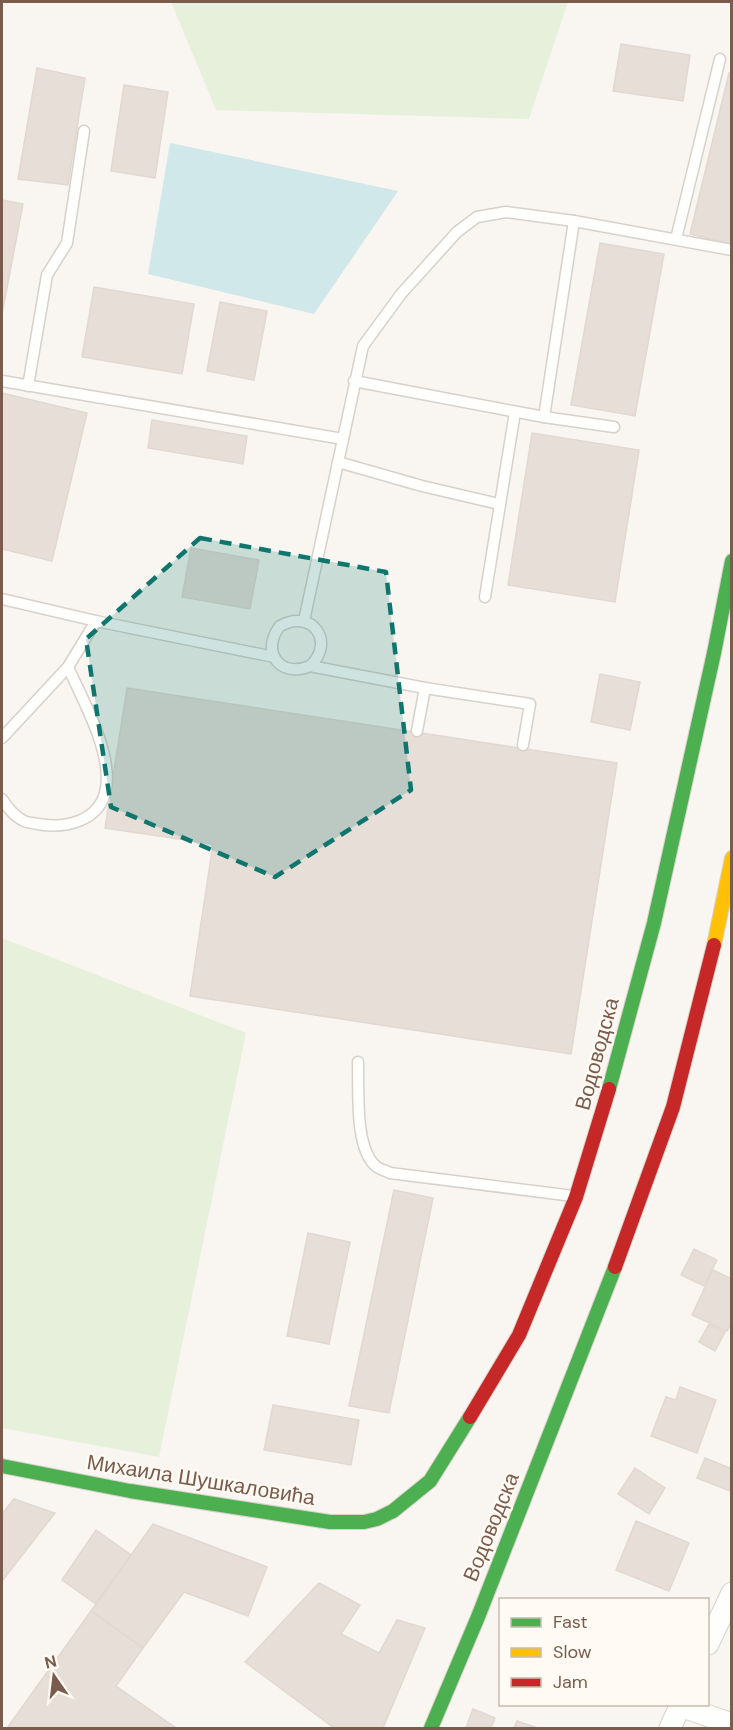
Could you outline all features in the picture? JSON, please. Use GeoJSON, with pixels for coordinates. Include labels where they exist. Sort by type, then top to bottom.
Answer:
{"type":"FeatureCollection","features":[{"type":"Feature","properties":{"kind":"street","name":"Водоводска"},"geometry":{"type":"LineString","coordinates":[[393,1511],[430,1481],[519,1335],[576,1197],[597,1133],[654,923],[732,561]]}},
{"type":"Feature","properties":{"kind":"street","name":"Водоводска"},"geometry":{"type":"LineString","coordinates":[[431,1728],[478,1617],[600,1309],[673,1107],[715,939],[732,858]]}},
{"type":"Feature","properties":{"kind":"street","name":"Михаила Шушкаловића"},"geometry":{"type":"LineString","coordinates":[[2,1466],[130,1491],[330,1522],[364,1522],[377,1519],[393,1511]]}},
{"type":"Feature","properties":{"kind":"street"},"geometry":{"type":"LineString","coordinates":[[709,1642],[732,1593]]}},
{"type":"Feature","properties":{"kind":"street"},"geometry":{"type":"LineString","coordinates":[[670,1728],[680,1706]]}},
{"type":"Feature","properties":{"kind":"street"},"geometry":{"type":"LineString","coordinates":[[683,1706],[732,1724]]}},
{"type":"Feature","properties":{"kind":"lane"},"geometry":{"type":"LineString","coordinates":[[676,239],[720,59]]}},
{"type":"Feature","properties":{"kind":"lane"},"geometry":{"type":"LineString","coordinates":[[28,386],[47,276],[67,243],[84,132]]}},
{"type":"Feature","properties":{"kind":"lane"},"geometry":{"type":"LineString","coordinates":[[304,621],[363,346],[401,294],[457,232],[477,217],[506,212],[574,221],[732,249]]}},
{"type":"Feature","properties":{"kind":"lane"},"geometry":{"type":"LineString","coordinates":[[544,417],[574,221]]}},
{"type":"Feature","properties":{"kind":"lane"},"geometry":{"type":"LineString","coordinates":[[2,381],[343,439]]}},
{"type":"Feature","properties":{"kind":"lane"},"geometry":{"type":"LineString","coordinates":[[354,381],[515,412],[614,427]]}},
{"type":"Feature","properties":{"kind":"lane"},"geometry":{"type":"LineString","coordinates":[[485,597],[515,412]]}},
{"type":"Feature","properties":{"kind":"lane"},"geometry":{"type":"LineString","coordinates":[[338,462],[422,486],[499,504]]}},
{"type":"Feature","properties":{"kind":"lane"},"geometry":{"type":"LineString","coordinates":[[2,599],[96,621],[274,657]]}},
{"type":"Feature","properties":{"kind":"lane"},"geometry":{"type":"LineString","coordinates":[[2,738],[68,667],[96,621]]}},
{"type":"Feature","properties":{"kind":"lane"},"geometry":{"type":"LineString","coordinates":[[310,666],[320,654],[321,638],[311,625],[304,621],[288,621],[280,626],[272,640],[274,657],[279,663],[295,670],[310,666],[425,688],[530,704],[523,745]]}},
{"type":"Feature","properties":{"kind":"lane"},"geometry":{"type":"LineString","coordinates":[[2,799],[7,807],[25,821],[46,825],[69,825],[87,818],[100,806],[106,788],[106,764],[97,733],[68,667]]}},
{"type":"Feature","properties":{"kind":"lane"},"geometry":{"type":"LineString","coordinates":[[417,731],[425,688]]}},
{"type":"Feature","properties":{"kind":"lane"},"geometry":{"type":"LineString","coordinates":[[358,1062],[361,1137],[368,1156],[377,1167],[390,1173],[576,1197]]}},
{"type":"Feature","properties":{"kind":"highlighted area"},"geometry":{"type":"Polygon","coordinates":[[[200,538],[386,572],[411,790],[275,877],[111,807],[86,639],[200,538]]]}},
{"type":"Feature","properties":{"kind":"green space"},"geometry":{"type":"Polygon","coordinates":[[[171,2],[568,2],[529,119],[216,110],[171,2]]]}},
{"type":"Feature","properties":{"kind":"green space"},"geometry":{"type":"Polygon","coordinates":[[[2,938],[246,1033],[159,1457],[2,1428],[2,938]]]}},
{"type":"Feature","properties":{"kind":"water"},"geometry":{"type":"Polygon","coordinates":[[[170,143],[398,191],[314,314],[148,274],[170,143]]]}},
{"type":"Feature","properties":{"kind":"building"},"geometry":{"type":"Polygon","coordinates":[[[621,44],[690,55],[683,101],[613,91],[621,44]]]}},
{"type":"Feature","properties":{"kind":"building"},"geometry":{"type":"Polygon","coordinates":[[[37,68],[85,78],[68,185],[18,179],[37,68]]]}},
{"type":"Feature","properties":{"kind":"building"},"geometry":{"type":"Polygon","coordinates":[[[729,73],[732,74],[731,244],[690,234],[729,73]]]}},
{"type":"Feature","properties":{"kind":"building"},"geometry":{"type":"Polygon","coordinates":[[[124,85],[168,92],[155,178],[111,171],[124,85]]]}},
{"type":"Feature","properties":{"kind":"building"},"geometry":{"type":"Polygon","coordinates":[[[2,200],[23,204],[2,314],[2,200]]]}},
{"type":"Feature","properties":{"kind":"building"},"geometry":{"type":"Polygon","coordinates":[[[600,243],[664,254],[635,416],[571,405],[600,243]]]}},
{"type":"Feature","properties":{"kind":"building"},"geometry":{"type":"Polygon","coordinates":[[[94,287],[194,304],[182,374],[82,357],[94,287]]]}},
{"type":"Feature","properties":{"kind":"building"},"geometry":{"type":"Polygon","coordinates":[[[220,302],[267,311],[254,380],[207,371],[220,302]]]}},
{"type":"Feature","properties":{"kind":"building"},"geometry":{"type":"Polygon","coordinates":[[[2,393],[87,413],[52,561],[2,549],[2,393]]]}},
{"type":"Feature","properties":{"kind":"building"},"geometry":{"type":"Polygon","coordinates":[[[152,420],[247,436],[243,464],[148,448],[152,420]]]}},
{"type":"Feature","properties":{"kind":"building"},"geometry":{"type":"Polygon","coordinates":[[[532,433],[639,450],[615,602],[508,585],[532,433]]]}},
{"type":"Feature","properties":{"kind":"building"},"geometry":{"type":"Polygon","coordinates":[[[191,548],[259,560],[250,609],[182,597],[191,548]]]}},
{"type":"Feature","properties":{"kind":"building"},"geometry":{"type":"Polygon","coordinates":[[[600,674],[640,682],[630,730],[591,722],[600,674]]]}},
{"type":"Feature","properties":{"kind":"building"},"geometry":{"type":"Polygon","coordinates":[[[127,688],[617,763],[571,1054],[190,996],[213,844],[105,828],[127,688]]]}},
{"type":"Feature","properties":{"kind":"building"},"geometry":{"type":"Polygon","coordinates":[[[394,1190],[433,1198],[389,1413],[349,1406],[394,1190]]]}},
{"type":"Feature","properties":{"kind":"building"},"geometry":{"type":"Polygon","coordinates":[[[308,1233],[350,1242],[329,1344],[287,1336],[308,1233]]]}},
{"type":"Feature","properties":{"kind":"building"},"geometry":{"type":"Polygon","coordinates":[[[694,1249],[717,1260],[704,1286],[681,1275],[694,1249]]]}},
{"type":"Feature","properties":{"kind":"building"},"geometry":{"type":"Polygon","coordinates":[[[713,1270],[732,1279],[732,1322],[727,1331],[692,1315],[713,1270]]]}},
{"type":"Feature","properties":{"kind":"building"},"geometry":{"type":"Polygon","coordinates":[[[709,1324],[725,1332],[715,1351],[699,1342],[709,1324]]]}},
{"type":"Feature","properties":{"kind":"building"},"geometry":{"type":"Polygon","coordinates":[[[680,1387],[716,1400],[697,1453],[651,1436],[666,1397],[676,1400],[680,1387]]]}},
{"type":"Feature","properties":{"kind":"building"},"geometry":{"type":"Polygon","coordinates":[[[273,1405],[359,1420],[351,1465],[264,1450],[273,1405]]]}},
{"type":"Feature","properties":{"kind":"building"},"geometry":{"type":"Polygon","coordinates":[[[705,1458],[732,1469],[730,1491],[697,1478],[705,1458]]]}},
{"type":"Feature","properties":{"kind":"building"},"geometry":{"type":"Polygon","coordinates":[[[635,1468],[665,1488],[649,1514],[618,1494],[635,1468]]]}},
{"type":"Feature","properties":{"kind":"building"},"geometry":{"type":"Polygon","coordinates":[[[14,1499],[55,1513],[2,1581],[2,1514],[14,1499]]]}},
{"type":"Feature","properties":{"kind":"building"},"geometry":{"type":"Polygon","coordinates":[[[636,1521],[689,1543],[669,1591],[616,1570],[636,1521]]]}},
{"type":"Feature","properties":{"kind":"building"},"geometry":{"type":"Polygon","coordinates":[[[153,1524],[267,1567],[248,1616],[184,1592],[143,1648],[91,1611],[153,1524]]]}},
{"type":"Feature","properties":{"kind":"building"},"geometry":{"type":"Polygon","coordinates":[[[96,1530],[131,1555],[96,1604],[62,1580],[96,1530]]]}},
{"type":"Feature","properties":{"kind":"building"},"geometry":{"type":"Polygon","coordinates":[[[319,1583],[360,1605],[341,1634],[379,1653],[397,1620],[425,1628],[383,1728],[334,1728],[245,1662],[319,1583]]]}},
{"type":"Feature","properties":{"kind":"building"},"geometry":{"type":"Polygon","coordinates":[[[91,1611],[143,1648],[116,1686],[176,1728],[7,1728],[91,1611]]]}},
{"type":"Feature","properties":{"kind":"building"},"geometry":{"type":"Polygon","coordinates":[[[473,1709],[495,1718],[491,1728],[466,1728],[473,1709]]]}},
{"type":"Feature","properties":{"kind":"building"},"geometry":{"type":"Polygon","coordinates":[[[517,1721],[538,1728],[514,1728],[517,1721]]]}},
{"type":"Feature","properties":{"kind":"traffic: fast"},"geometry":{"type":"LineString","coordinates":[[609,1089],[654,923],[732,561]]}},
{"type":"Feature","properties":{"kind":"traffic: fast"},"geometry":{"type":"LineString","coordinates":[[431,1728],[478,1617],[615,1267]]}},
{"type":"Feature","properties":{"kind":"traffic: fast"},"geometry":{"type":"LineString","coordinates":[[2,1466],[130,1491],[330,1522],[364,1522],[377,1519],[393,1511],[430,1481],[470,1417]]}},
{"type":"Feature","properties":{"kind":"traffic: slow"},"geometry":{"type":"LineString","coordinates":[[714,945],[732,858]]}},
{"type":"Feature","properties":{"kind":"traffic: jam"},"geometry":{"type":"LineString","coordinates":[[615,1267],[673,1107],[714,945]]}},
{"type":"Feature","properties":{"kind":"traffic: jam"},"geometry":{"type":"LineString","coordinates":[[470,1417],[519,1335],[576,1197],[609,1089]]}}]}
